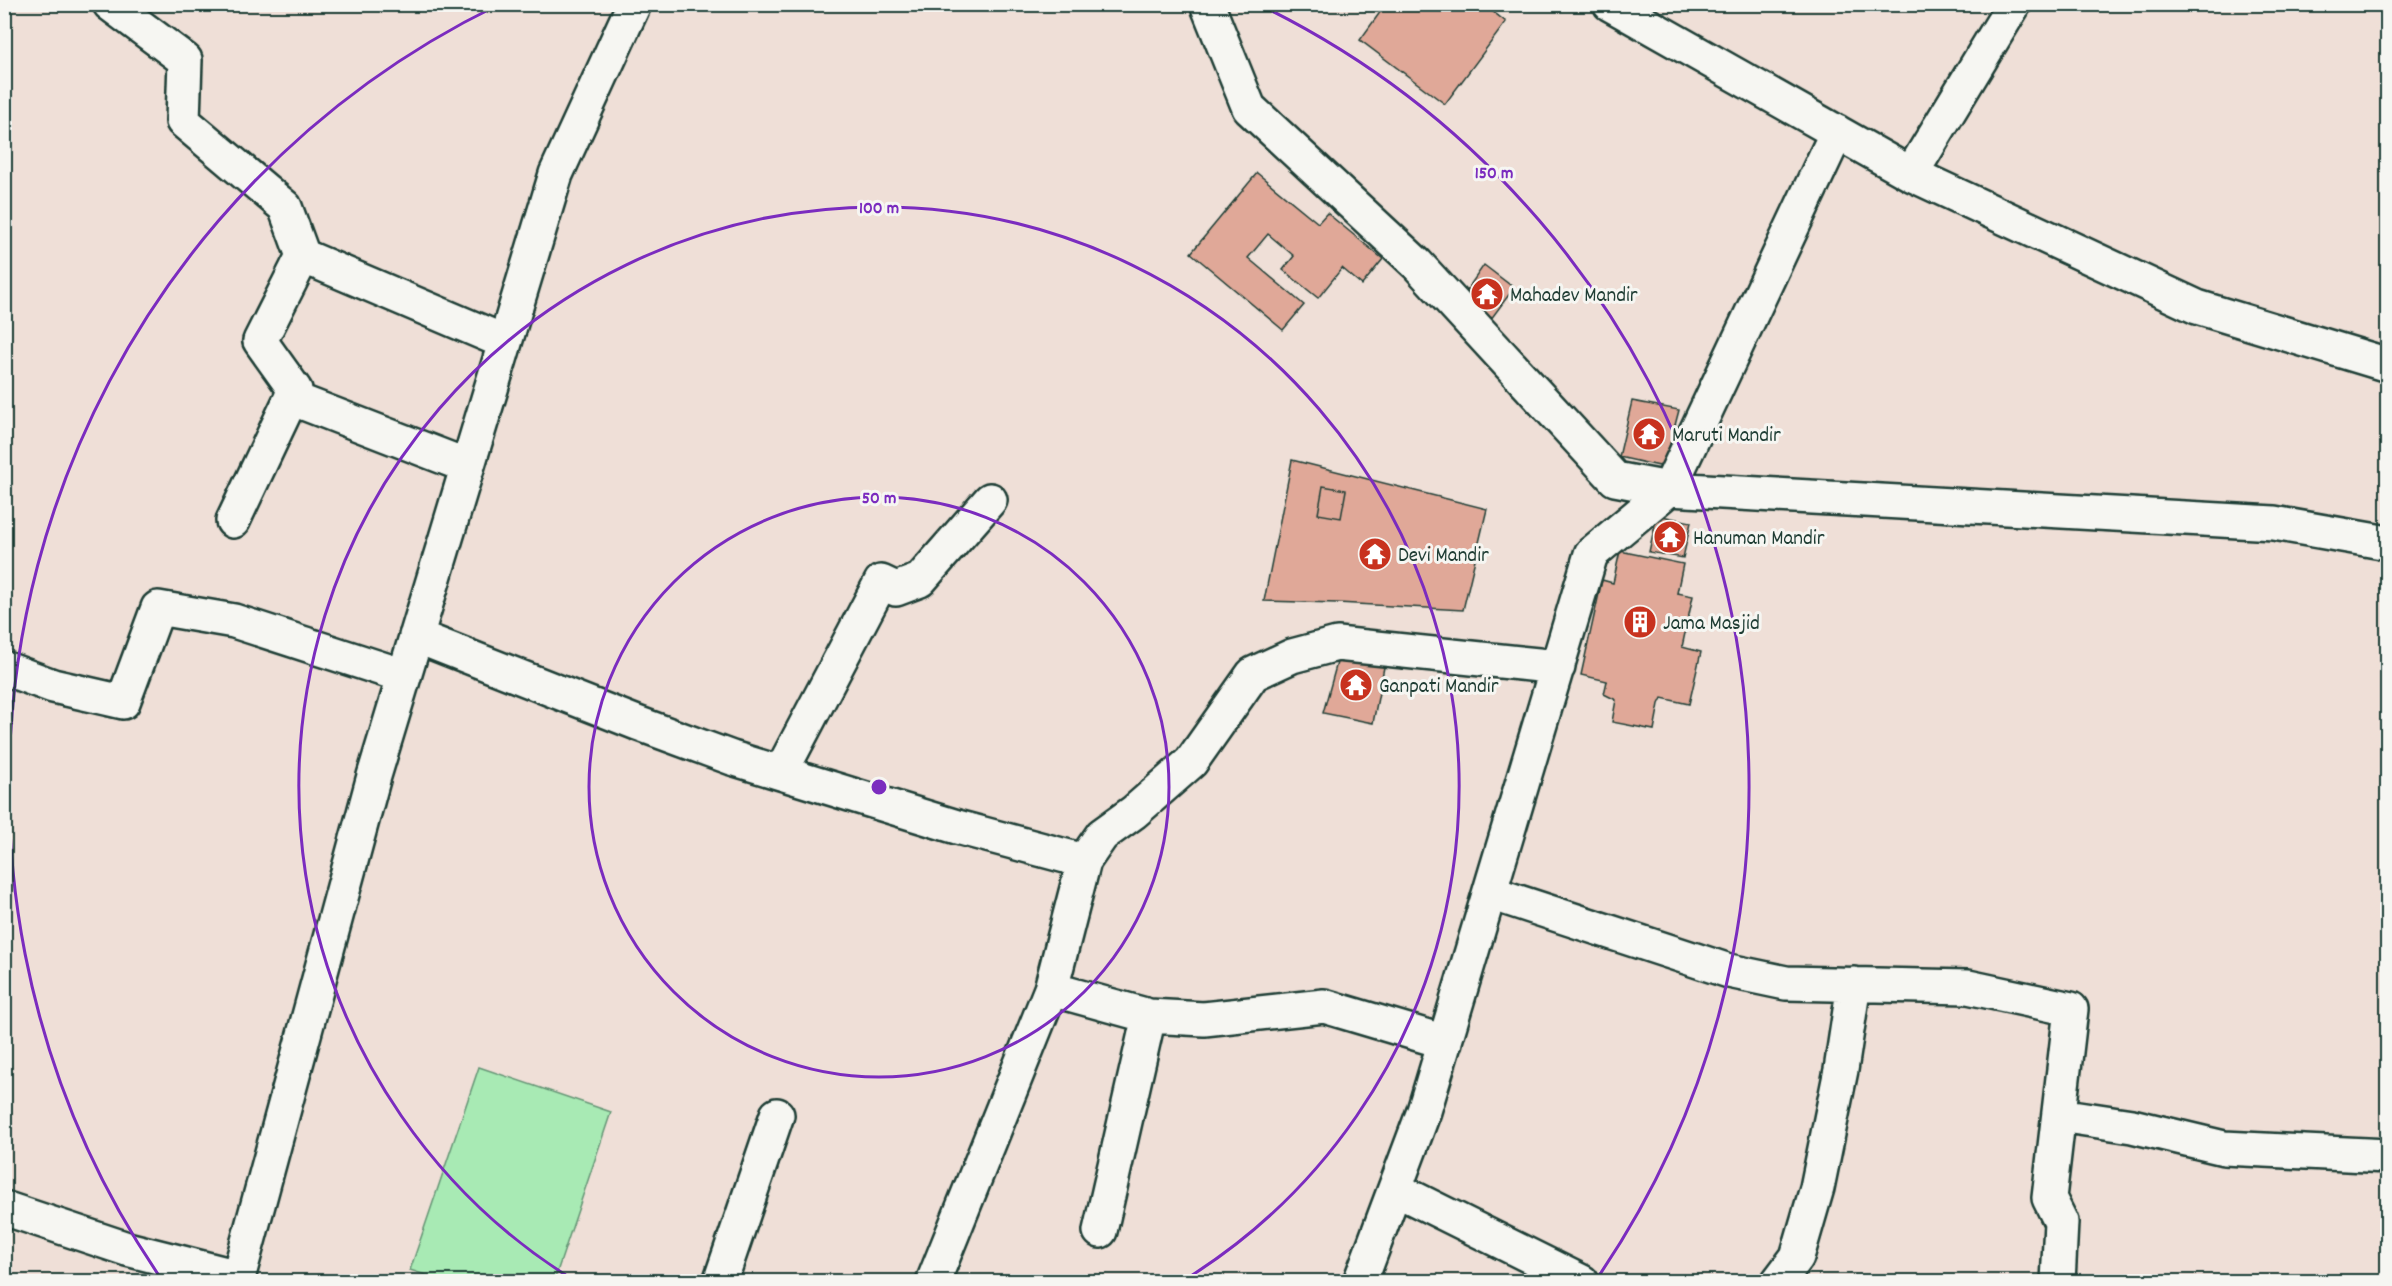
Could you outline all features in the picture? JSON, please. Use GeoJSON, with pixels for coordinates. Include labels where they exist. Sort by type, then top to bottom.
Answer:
{"type":"FeatureCollection","features":[{"type":"Feature","properties":{"kind":"street"},"geometry":{"type":"LineString","coordinates":[[110,4],[185,60],[183,121],[285,207],[303,256],[505,342]]}},
{"type":"Feature","properties":{"kind":"street"},"geometry":{"type":"LineString","coordinates":[[4,1208],[127,1249],[237,1279],[374,776],[556,174],[634,4]]}},
{"type":"Feature","properties":{"kind":"street"},"geometry":{"type":"LineString","coordinates":[[1207,4],[1249,108],[1417,264],[1615,479],[1669,489],[2274,523],[2388,543]]}},
{"type":"Feature","properties":{"kind":"street"},"geometry":{"type":"LineString","coordinates":[[1610,4],[1911,174],[2196,307],[2388,365]]}},
{"type":"Feature","properties":{"kind":"street"},"geometry":{"type":"LineString","coordinates":[[1911,174],[2014,4]]}},
{"type":"Feature","properties":{"kind":"street"},"geometry":{"type":"LineString","coordinates":[[1360,1281],[1424,1111],[1591,554],[1669,489],[1837,132]]}},
{"type":"Feature","properties":{"kind":"street"},"geometry":{"type":"LineString","coordinates":[[233,520],[295,390],[260,341],[303,256]]}},
{"type":"Feature","properties":{"kind":"street"},"geometry":{"type":"LineString","coordinates":[[291,398],[467,466]]}},
{"type":"Feature","properties":{"kind":"street"},"geometry":{"type":"LineString","coordinates":[[781,772],[881,582],[896,589],[920,580],[990,500]]}},
{"type":"Feature","properties":{"kind":"street"},"geometry":{"type":"LineString","coordinates":[[4,668],[53,686],[123,702],[158,608],[234,621],[404,676]]}},
{"type":"Feature","properties":{"kind":"street"},"geometry":{"type":"LineString","coordinates":[[416,636],[732,758],[957,827],[1084,861]]}},
{"type":"Feature","properties":{"kind":"street"},"geometry":{"type":"LineString","coordinates":[[933,1281],[1051,989],[1084,861],[1102,835],[1134,812],[1191,762],[1252,674],[1292,656],[1337,644],[1558,668]]}},
{"type":"Feature","properties":{"kind":"street"},"geometry":{"type":"LineString","coordinates":[[1491,893],[1729,971],[1786,983],[1968,987],[2071,1009],[2049,1198],[2061,1222],[2058,1281]]}},
{"type":"Feature","properties":{"kind":"street"},"geometry":{"type":"LineString","coordinates":[[1778,1281],[1797,1257],[1817,1188],[1841,1070],[1854,984]]}},
{"type":"Feature","properties":{"kind":"street"},"geometry":{"type":"LineString","coordinates":[[1051,989],[1149,1016],[1204,1019],[1324,1006],[1445,1042]]}},
{"type":"Feature","properties":{"kind":"street"},"geometry":{"type":"LineString","coordinates":[[1100,1231],[1149,1016]]}},
{"type":"Feature","properties":{"kind":"street"},"geometry":{"type":"LineString","coordinates":[[720,1281],[777,1115]]}},
{"type":"Feature","properties":{"kind":"street"},"geometry":{"type":"LineString","coordinates":[[2059,1115],[2132,1126],[2224,1148],[2388,1156]]}},
{"type":"Feature","properties":{"kind":"street"},"geometry":{"type":"LineString","coordinates":[[1395,1189],[1582,1281]]}},
{"type":"Feature","properties":{"kind":"green space"},"geometry":{"type":"Polygon","coordinates":[[[479,1067],[611,1112],[554,1281],[428,1281],[429,1276],[410,1270],[479,1067]]]}},
{"type":"Feature","properties":{"kind":"building"},"geometry":{"type":"Polygon","coordinates":[[[1386,4],[1483,4],[1506,22],[1445,104],[1360,40],[1386,4]]]}},
{"type":"Feature","properties":{"kind":"building"},"geometry":{"type":"Polygon","coordinates":[[[1257,173],[1318,223],[1327,213],[1383,259],[1362,285],[1342,268],[1318,298],[1283,270],[1294,256],[1268,234],[1248,258],[1304,305],[1283,330],[1191,253],[1257,173]]]}},
{"type":"Feature","properties":{"kind":"building","name":"Mahadev Mandir"},"geometry":{"type":"Polygon","coordinates":[[[1484,265],[1514,288],[1488,323],[1459,301],[1484,265]]]}},
{"type":"Feature","properties":{"kind":"building","name":"Maruti Mandir"},"geometry":{"type":"Polygon","coordinates":[[[1632,401],[1679,410],[1664,467],[1619,457],[1632,401]]]}},
{"type":"Feature","properties":{"kind":"building","name":"Devi Mandir"},"geometry":{"type":"Polygon","coordinates":[[[1292,460],[1487,509],[1463,610],[1264,601],[1292,460]]]}},
{"type":"Feature","properties":{"kind":"building"},"geometry":{"type":"Polygon","coordinates":[[[1323,486],[1346,490],[1341,518],[1318,514],[1323,486]]]}},
{"type":"Feature","properties":{"kind":"building","name":"Hanuman Mandir"},"geometry":{"type":"Polygon","coordinates":[[[1657,515],[1691,522],[1683,558],[1649,552],[1657,515]]]}},
{"type":"Feature","properties":{"kind":"building","name":"Jama Masjid"},"geometry":{"type":"Polygon","coordinates":[[[1620,551],[1683,564],[1677,593],[1693,596],[1682,647],[1701,652],[1689,704],[1662,698],[1654,730],[1612,722],[1616,700],[1604,694],[1607,681],[1581,675],[1602,580],[1613,583],[1620,551]]]}},
{"type":"Feature","properties":{"kind":"building","name":"Ganpati Mandir"},"geometry":{"type":"Polygon","coordinates":[[[1341,648],[1386,657],[1373,723],[1323,713],[1341,648]]]}},
{"type":"Feature","properties":{"kind":"place","name":"Mahadev Mandir"},"geometry":{"type":"Point","coordinates":[1487,294]}},
{"type":"Feature","properties":{"kind":"place","name":"Maruti Mandir"},"geometry":{"type":"Point","coordinates":[1649,434]}},
{"type":"Feature","properties":{"kind":"place","name":"Hanuman Mandir"},"geometry":{"type":"Point","coordinates":[1670,537]}},
{"type":"Feature","properties":{"kind":"place","name":"Devi Mandir"},"geometry":{"type":"Point","coordinates":[1375,554]}},
{"type":"Feature","properties":{"kind":"place","name":"Jama Masjid"},"geometry":{"type":"Point","coordinates":[1640,622]}},
{"type":"Feature","properties":{"kind":"place","name":"Ganpati Mandir"},"geometry":{"type":"Point","coordinates":[1356,685]}}]}
